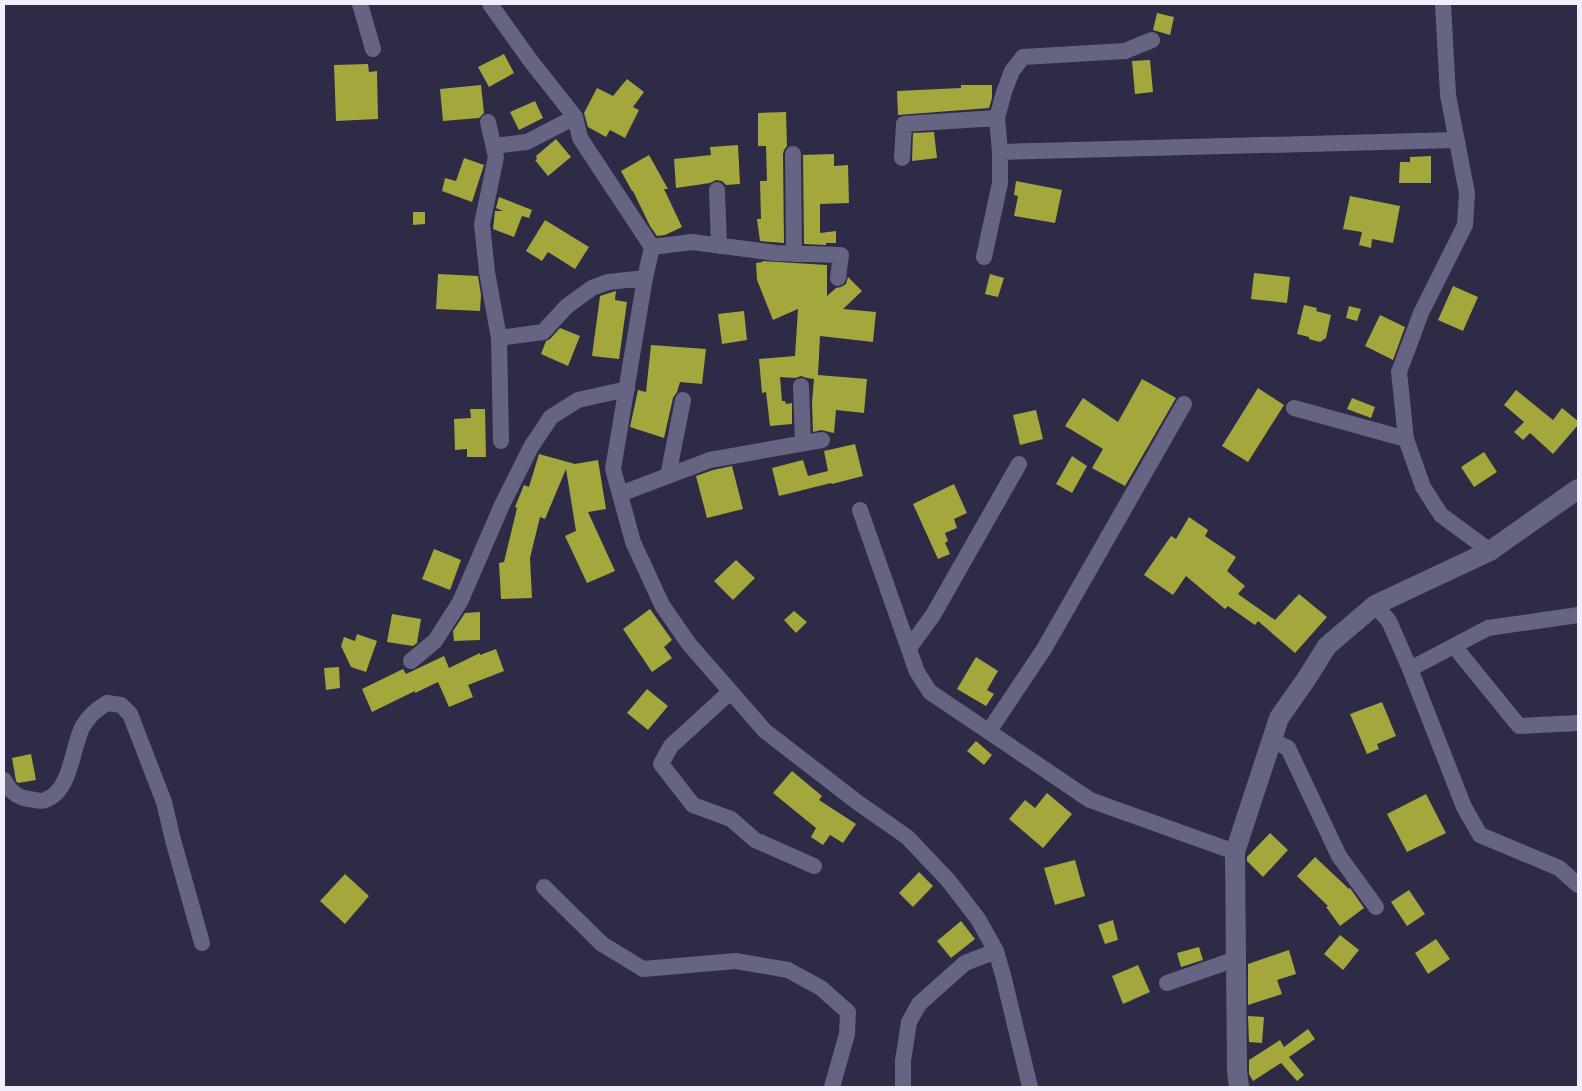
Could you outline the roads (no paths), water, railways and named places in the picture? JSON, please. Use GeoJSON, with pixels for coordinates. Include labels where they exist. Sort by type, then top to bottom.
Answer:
{"type":"FeatureCollection","features":[{"type":"Feature","properties":{"kind":"street"},"geometry":{"type":"LineString","coordinates":[[360,4],[373,49]]}},
{"type":"Feature","properties":{"kind":"street"},"geometry":{"type":"LineString","coordinates":[[490,4],[530,60],[575,117],[580,138],[652,247],[645,278],[613,469],[633,542],[662,605],[688,644],[765,731],[857,802],[907,837],[948,880],[978,919],[996,951],[1030,1087]]}},
{"type":"Feature","properties":{"kind":"street"},"geometry":{"type":"LineString","coordinates":[[1443,4],[1448,95],[1467,192],[1465,225],[1421,313],[1399,372],[1406,440],[1423,487],[1441,515],[1490,551]]}},
{"type":"Feature","properties":{"kind":"street"},"geometry":{"type":"LineString","coordinates":[[984,257],[1000,183],[997,118],[1012,71],[1023,57],[1125,51],[1152,40]]}},
{"type":"Feature","properties":{"kind":"street"},"geometry":{"type":"LineString","coordinates":[[494,146],[527,142],[575,117]]}},
{"type":"Feature","properties":{"kind":"street"},"geometry":{"type":"LineString","coordinates":[[902,158],[904,124],[997,118]]}},
{"type":"Feature","properties":{"kind":"street"},"geometry":{"type":"LineString","coordinates":[[488,122],[496,157],[482,224],[487,272],[499,338],[501,441]]}},
{"type":"Feature","properties":{"kind":"street"},"geometry":{"type":"LineString","coordinates":[[1000,152],[1456,140]]}},
{"type":"Feature","properties":{"kind":"street"},"geometry":{"type":"LineString","coordinates":[[793,154],[794,254]]}},
{"type":"Feature","properties":{"kind":"street"},"geometry":{"type":"LineString","coordinates":[[717,190],[719,246]]}},
{"type":"Feature","properties":{"kind":"street"},"geometry":{"type":"LineString","coordinates":[[652,247],[692,242],[776,253],[842,255],[838,278]]}},
{"type":"Feature","properties":{"kind":"street"},"geometry":{"type":"LineString","coordinates":[[499,338],[543,332],[567,306],[592,288],[608,282],[645,278]]}},
{"type":"Feature","properties":{"kind":"street"},"geometry":{"type":"LineString","coordinates":[[801,386],[803,443]]}},
{"type":"Feature","properties":{"kind":"street"},"geometry":{"type":"LineString","coordinates":[[411,661],[434,640],[460,602],[502,505],[531,447],[551,416],[578,400],[627,389]]}},
{"type":"Feature","properties":{"kind":"street"},"geometry":{"type":"LineString","coordinates":[[668,476],[683,400]]}},
{"type":"Feature","properties":{"kind":"street"},"geometry":{"type":"LineString","coordinates":[[989,731],[1044,649],[1184,404]]}},
{"type":"Feature","properties":{"kind":"street"},"geometry":{"type":"LineString","coordinates":[[1294,408],[1406,440]]}},
{"type":"Feature","properties":{"kind":"street"},"geometry":{"type":"LineString","coordinates":[[620,494],[710,460],[822,440]]}},
{"type":"Feature","properties":{"kind":"street"},"geometry":{"type":"LineString","coordinates":[[909,648],[933,615],[1019,464]]}},
{"type":"Feature","properties":{"kind":"street"},"geometry":{"type":"LineString","coordinates":[[1239,1087],[1237,1071],[1235,852],[1279,718],[1327,646],[1375,605],[1490,551],[1578,489]]}},
{"type":"Feature","properties":{"kind":"street"},"geometry":{"type":"LineString","coordinates":[[860,510],[917,672],[930,692],[1090,800],[1235,852]]}},
{"type":"Feature","properties":{"kind":"street"},"geometry":{"type":"LineString","coordinates":[[1375,605],[1389,621],[1410,669],[1464,807],[1480,835],[1560,868],[1578,885]]}},
{"type":"Feature","properties":{"kind":"street"},"geometry":{"type":"LineString","coordinates":[[1410,669],[1488,628],[1578,615]]}},
{"type":"Feature","properties":{"kind":"street"},"geometry":{"type":"LineString","coordinates":[[1454,646],[1519,726],[1578,723]]}},
{"type":"Feature","properties":{"kind":"street"},"geometry":{"type":"LineString","coordinates":[[730,692],[672,746],[660,764],[693,805],[731,819],[755,840],[814,866]]}},
{"type":"Feature","properties":{"kind":"street"},"geometry":{"type":"LineString","coordinates":[[4,780],[10,791],[26,799],[44,801],[57,793],[65,780],[82,729],[92,713],[108,702],[120,705],[130,714],[164,802],[202,943]]}},
{"type":"Feature","properties":{"kind":"street"},"geometry":{"type":"LineString","coordinates":[[1272,740],[1288,748],[1339,856],[1376,907]]}},
{"type":"Feature","properties":{"kind":"street"},"geometry":{"type":"LineString","coordinates":[[544,887],[602,944],[643,969],[736,961],[788,970],[821,988],[848,1012],[847,1034],[832,1087]]}},
{"type":"Feature","properties":{"kind":"street"},"geometry":{"type":"LineString","coordinates":[[903,1087],[903,1061],[909,1022],[919,1004],[966,963],[996,951]]}},
{"type":"Feature","properties":{"kind":"street"},"geometry":{"type":"LineString","coordinates":[[1167,983],[1236,959]]}}]}
